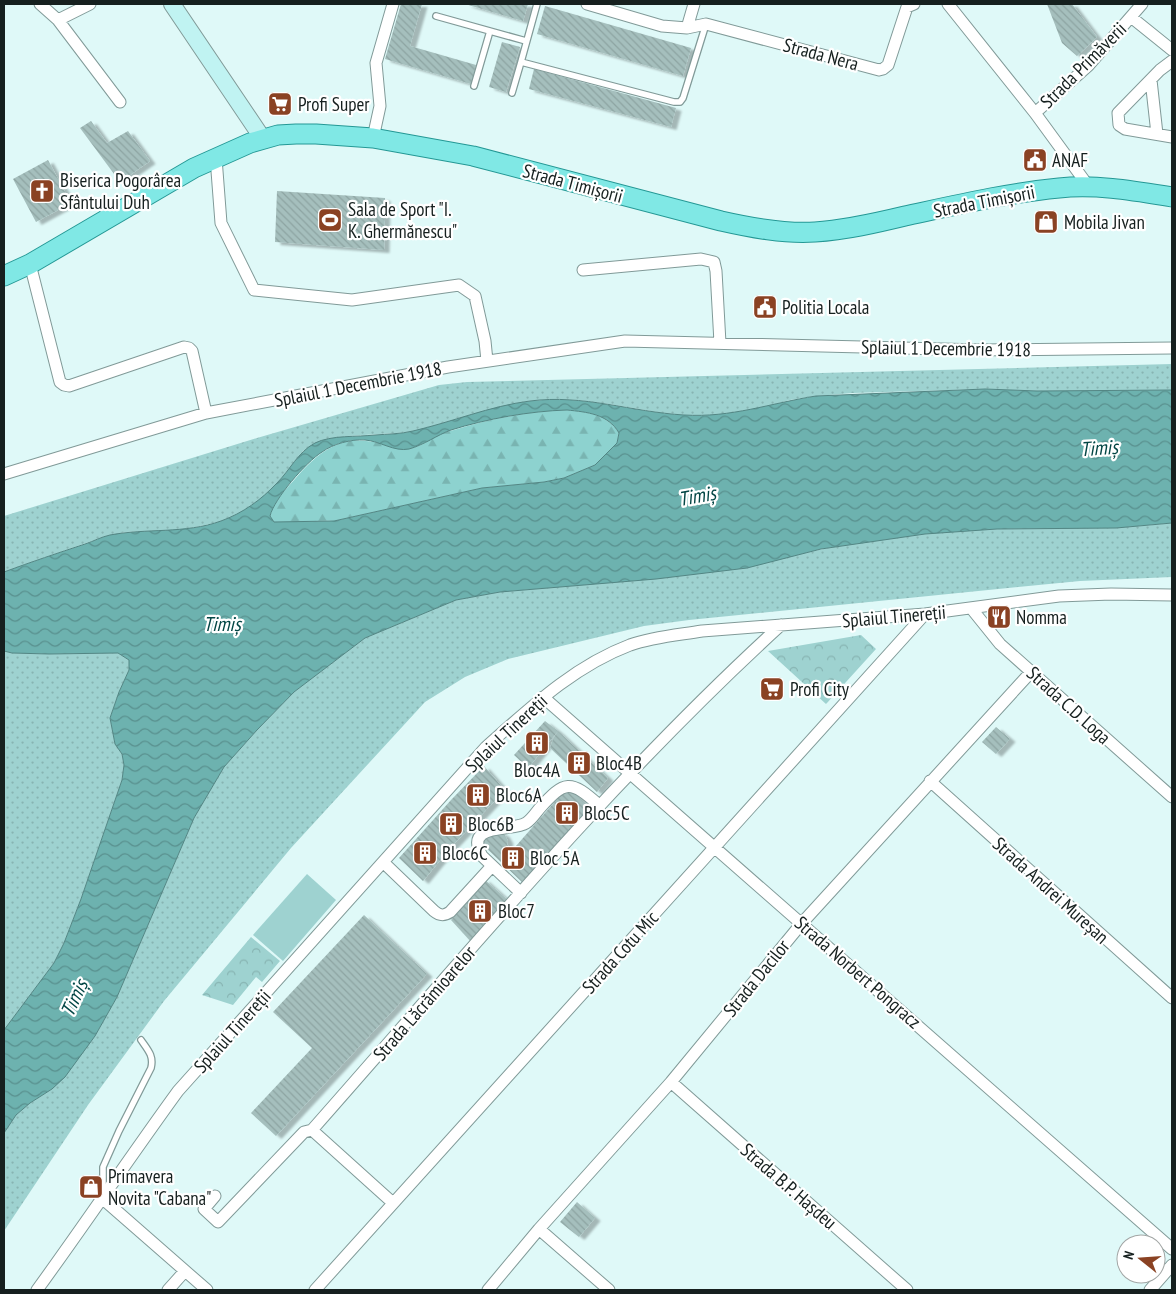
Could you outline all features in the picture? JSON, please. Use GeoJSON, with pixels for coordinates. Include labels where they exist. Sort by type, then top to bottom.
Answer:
{"type":"FeatureCollection","features":[{"type":"Feature","properties":{"kind":"main road"},"geometry":{"type":"LineString","coordinates":[[172,4],[264,139]]}},
{"type":"Feature","properties":{"kind":"main road","name":"Strada Timișorii"},"geometry":{"type":"LineString","coordinates":[[4,276],[30,264],[194,168],[278,135],[316,134],[373,138],[473,156],[721,221],[751,228],[784,232],[816,232],[859,226],[989,198],[1059,188],[1122,189],[1172,197]]}},
{"type":"Feature","properties":{"kind":"street"},"geometry":{"type":"LineString","coordinates":[[40,4],[58,20],[120,102]]}},
{"type":"Feature","properties":{"kind":"street"},"geometry":{"type":"LineString","coordinates":[[58,20],[90,4]]}},
{"type":"Feature","properties":{"kind":"street"},"geometry":{"type":"LineString","coordinates":[[373,138],[380,106],[376,64],[393,4]]}},
{"type":"Feature","properties":{"kind":"street","name":"Strada Nera"},"geometry":{"type":"LineString","coordinates":[[587,4],[662,26],[687,28],[706,24],[879,70],[888,65],[907,7],[914,4]]}},
{"type":"Feature","properties":{"kind":"street"},"geometry":{"type":"LineString","coordinates":[[687,28],[694,4]]}},
{"type":"Feature","properties":{"kind":"street"},"geometry":{"type":"LineString","coordinates":[[948,4],[1035,113],[1089,187]]}},
{"type":"Feature","properties":{"kind":"street","name":"Strada Primăverii"},"geometry":{"type":"LineString","coordinates":[[1035,113],[1088,66],[1142,4]]}},
{"type":"Feature","properties":{"kind":"street","name":"Strada Primăverii"},"geometry":{"type":"LineString","coordinates":[[1131,17],[1172,50]]}},
{"type":"Feature","properties":{"kind":"street"},"geometry":{"type":"LineString","coordinates":[[1172,60],[1118,113],[1119,125],[1125,129],[1172,137]]}},
{"type":"Feature","properties":{"kind":"street"},"geometry":{"type":"LineString","coordinates":[[1151,80],[1157,134]]}},
{"type":"Feature","properties":{"kind":"street"},"geometry":{"type":"LineString","coordinates":[[216,158],[221,224],[254,290],[352,300],[459,285],[475,296],[485,341],[487,361]]}},
{"type":"Feature","properties":{"kind":"street"},"geometry":{"type":"LineString","coordinates":[[583,270],[701,260],[714,262],[720,343]]}},
{"type":"Feature","properties":{"kind":"street"},"geometry":{"type":"LineString","coordinates":[[30,264],[60,382],[64,386],[69,386],[184,347],[192,350],[206,412]]}},
{"type":"Feature","properties":{"kind":"street","name":"Splaiul 1 Decembrie 1918"},"geometry":{"type":"LineString","coordinates":[[4,474],[206,412],[448,367],[625,341],[982,350],[1172,348]]}},
{"type":"Feature","properties":{"kind":"street","name":"Splaiul Tinereții"},"geometry":{"type":"LineString","coordinates":[[37,1290],[178,1091],[486,747],[543,697],[598,659],[631,644],[702,631],[925,614],[1075,595],[1128,594],[1172,596]]}},
{"type":"Feature","properties":{"kind":"street","name":"Strada C.D. Loga"},"geometry":{"type":"LineString","coordinates":[[971,608],[1000,644],[1172,797]]}},
{"type":"Feature","properties":{"kind":"street","name":"Strada Cotu Mic"},"geometry":{"type":"LineString","coordinates":[[315,1290],[925,614]]}},
{"type":"Feature","properties":{"kind":"street","name":"Strada Lăcrămioarelor"},"geometry":{"type":"LineString","coordinates":[[215,1196],[204,1209],[218,1222],[304,1132],[312,1130],[521,893],[630,773],[780,626]]}},
{"type":"Feature","properties":{"kind":"street","name":"Strada Dacilor"},"geometry":{"type":"LineString","coordinates":[[488,1290],[539,1229],[671,1082],[802,923],[1031,672]]}},
{"type":"Feature","properties":{"kind":"street","name":"Strada Norbert Pongracz"},"geometry":{"type":"LineString","coordinates":[[543,697],[1172,1249]]}},
{"type":"Feature","properties":{"kind":"street","name":"Strada Andrei Mureșan"},"geometry":{"type":"LineString","coordinates":[[930,781],[1172,998]]}},
{"type":"Feature","properties":{"kind":"street"},"geometry":{"type":"LineString","coordinates":[[521,893],[482,856],[478,849],[478,840],[485,832],[494,828],[518,827],[527,823],[554,792],[564,787],[573,786],[587,794],[600,806]]}},
{"type":"Feature","properties":{"kind":"street"},"geometry":{"type":"LineString","coordinates":[[383,862],[439,915],[445,915],[450,912],[492,866]]}},
{"type":"Feature","properties":{"kind":"street","name":"Strada B.P. Hașdeu"},"geometry":{"type":"LineString","coordinates":[[671,1082],[907,1290]]}},
{"type":"Feature","properties":{"kind":"street"},"geometry":{"type":"LineString","coordinates":[[312,1130],[394,1203]]}},
{"type":"Feature","properties":{"kind":"street"},"geometry":{"type":"LineString","coordinates":[[103,1199],[207,1290]]}},
{"type":"Feature","properties":{"kind":"street"},"geometry":{"type":"LineString","coordinates":[[539,1229],[609,1290]]}},
{"type":"Feature","properties":{"kind":"street"},"geometry":{"type":"LineString","coordinates":[[1150,1290],[1172,1265]]}},
{"type":"Feature","properties":{"kind":"street"},"geometry":{"type":"LineString","coordinates":[[168,1290],[185,1271]]}},
{"type":"Feature","properties":{"kind":"lane"},"geometry":{"type":"LineString","coordinates":[[512,93],[537,4]]}},
{"type":"Feature","properties":{"kind":"lane"},"geometry":{"type":"LineString","coordinates":[[436,16],[526,41]]}},
{"type":"Feature","properties":{"kind":"lane"},"geometry":{"type":"LineString","coordinates":[[520,62],[680,102],[683,98],[706,24]]}},
{"type":"Feature","properties":{"kind":"lane"},"geometry":{"type":"LineString","coordinates":[[474,86],[490,31]]}},
{"type":"Feature","properties":{"kind":"lane"},"geometry":{"type":"LineString","coordinates":[[103,1199],[103,1167],[153,1061],[151,1054],[141,1040]]}},
{"type":"Feature","properties":{"kind":"green space"},"geometry":{"type":"Polygon","coordinates":[[[1172,364],[1172,390],[1037,391],[985,389],[853,393],[790,400],[750,411],[714,415],[663,413],[577,400],[552,399],[528,401],[472,414],[412,432],[348,436],[325,440],[303,451],[278,483],[260,500],[241,513],[219,522],[182,530],[126,532],[106,536],[4,572],[4,516],[257,438],[439,385],[467,382],[1172,364]]]}},
{"type":"Feature","properties":{"kind":"green space"},"geometry":{"type":"Polygon","coordinates":[[[567,410],[589,413],[603,418],[619,433],[617,443],[595,465],[564,478],[544,482],[482,488],[334,521],[274,522],[270,516],[280,496],[302,471],[318,456],[335,445],[355,441],[415,447],[443,433],[481,422],[510,416],[567,410]]]}},
{"type":"Feature","properties":{"kind":"green space"},"geometry":{"type":"Polygon","coordinates":[[[1172,523],[1172,577],[1080,581],[644,626],[508,659],[465,677],[425,702],[291,848],[164,1001],[88,1105],[4,1231],[4,1133],[16,1115],[30,1103],[52,1089],[95,1036],[117,997],[194,818],[224,767],[294,692],[365,638],[456,600],[500,592],[792,556],[843,545],[920,534],[972,530],[1107,527],[1172,523]]]}},
{"type":"Feature","properties":{"kind":"green space"},"geometry":{"type":"Polygon","coordinates":[[[861,635],[876,649],[826,704],[768,651],[861,635]]]}},
{"type":"Feature","properties":{"kind":"green space"},"geometry":{"type":"Polygon","coordinates":[[[4,651],[49,654],[118,653],[129,660],[129,670],[110,718],[115,744],[122,754],[124,765],[122,780],[81,899],[54,963],[4,1030],[4,651]]]}},
{"type":"Feature","properties":{"kind":"green space"},"geometry":{"type":"Polygon","coordinates":[[[307,874],[336,900],[283,961],[253,935],[307,874]]]}},
{"type":"Feature","properties":{"kind":"green space"},"geometry":{"type":"Polygon","coordinates":[[[251,937],[280,961],[262,982],[256,977],[233,1005],[202,995],[251,937]]]}},
{"type":"Feature","properties":{"kind":"water","name":"Timiș"},"geometry":{"type":"Polygon","coordinates":[[[985,389],[1037,391],[1172,390],[1172,523],[1116,528],[997,529],[925,534],[821,549],[747,568],[656,579],[500,592],[456,600],[365,638],[294,692],[224,767],[194,818],[117,997],[95,1036],[65,1077],[52,1089],[30,1103],[16,1115],[4,1133],[4,1030],[54,963],[64,943],[122,780],[124,765],[122,754],[115,744],[110,718],[129,670],[129,660],[118,653],[49,654],[4,651],[4,572],[110,535],[194,528],[229,518],[265,495],[282,478],[299,456],[321,440],[408,432],[515,403],[550,399],[588,402],[665,413],[701,415],[735,412],[816,396],[985,389]],[[567,410],[508,416],[479,422],[451,430],[420,445],[403,450],[365,440],[354,440],[337,444],[315,457],[300,472],[284,491],[270,516],[274,522],[334,521],[482,488],[544,482],[564,478],[595,465],[617,443],[619,433],[603,418],[589,413],[567,410]]]}},
{"type":"Feature","properties":{"kind":"building"},"geometry":{"type":"Polygon","coordinates":[[[401,4],[422,4],[410,46],[476,65],[471,84],[385,59],[401,4]]]}},
{"type":"Feature","properties":{"kind":"building"},"geometry":{"type":"Polygon","coordinates":[[[465,4],[528,4],[523,21],[465,4]]]}},
{"type":"Feature","properties":{"kind":"building"},"geometry":{"type":"Polygon","coordinates":[[[1047,4],[1072,4],[1097,37],[1077,56],[1062,43],[1047,4]]]}},
{"type":"Feature","properties":{"kind":"building"},"geometry":{"type":"Polygon","coordinates":[[[545,6],[691,48],[683,76],[537,34],[545,6]]]}},
{"type":"Feature","properties":{"kind":"building"},"geometry":{"type":"Polygon","coordinates":[[[502,42],[520,47],[506,92],[489,87],[502,42]]]}},
{"type":"Feature","properties":{"kind":"building"},"geometry":{"type":"Polygon","coordinates":[[[534,69],[676,108],[671,127],[529,89],[534,69]]]}},
{"type":"Feature","properties":{"kind":"building"},"geometry":{"type":"Polygon","coordinates":[[[91,121],[107,143],[128,131],[150,161],[120,182],[80,128],[91,121]]]}},
{"type":"Feature","properties":{"kind":"building","name":"Biserica Pogorârea Sfântului Duh"},"geometry":{"type":"Polygon","coordinates":[[[48,160],[71,203],[36,222],[13,179],[48,160]]]}},
{"type":"Feature","properties":{"kind":"building","name":"Sala de Sport \"I. K. Ghermănescu\""},"geometry":{"type":"Polygon","coordinates":[[[277,191],[385,198],[384,250],[275,242],[277,191]]]}},
{"type":"Feature","properties":{"kind":"building","name":"Bloc4A"},"geometry":{"type":"Polygon","coordinates":[[[545,721],[558,731],[528,768],[514,755],[545,721]]]}},
{"type":"Feature","properties":{"kind":"building"},"geometry":{"type":"Polygon","coordinates":[[[996,727],[1010,739],[996,754],[982,742],[996,727]]]}},
{"type":"Feature","properties":{"kind":"building","name":"Bloc4B"},"geometry":{"type":"Polygon","coordinates":[[[558,731],[608,778],[597,792],[550,748],[558,731]]]}},
{"type":"Feature","properties":{"kind":"building"},"geometry":{"type":"Polygon","coordinates":[[[484,766],[505,790],[451,847],[423,881],[399,858],[484,766]]]}},
{"type":"Feature","properties":{"kind":"building"},"geometry":{"type":"Polygon","coordinates":[[[565,790],[577,795],[593,811],[524,884],[481,843],[487,834],[496,830],[504,834],[508,841],[507,845],[513,849],[517,848],[531,860],[516,846],[565,790]]]}},
{"type":"Feature","properties":{"kind":"building","name":"Bloc7"},"geometry":{"type":"Polygon","coordinates":[[[484,879],[510,902],[472,943],[451,920],[484,879]]]}},
{"type":"Feature","properties":{"kind":"building"},"geometry":{"type":"Polygon","coordinates":[[[364,915],[427,974],[276,1136],[251,1113],[312,1048],[273,1012],[364,915]]]}},
{"type":"Feature","properties":{"kind":"building"},"geometry":{"type":"Polygon","coordinates":[[[577,1202],[595,1218],[579,1237],[560,1222],[577,1202]]]}},
{"type":"Feature","properties":{"kind":"place","name":"Profi Super"},"geometry":{"type":"Point","coordinates":[280,104]}},
{"type":"Feature","properties":{"kind":"place","name":"ANAF"},"geometry":{"type":"Point","coordinates":[1035,160]}},
{"type":"Feature","properties":{"kind":"place","name":"Biserica Pogorârea Sfântului Duh"},"geometry":{"type":"Point","coordinates":[42,191]}},
{"type":"Feature","properties":{"kind":"place","name":"Sala de Sport \"I. K. Ghermănescu\""},"geometry":{"type":"Point","coordinates":[330,220]}},
{"type":"Feature","properties":{"kind":"place","name":"Mobila Jivan"},"geometry":{"type":"Point","coordinates":[1046,222]}},
{"type":"Feature","properties":{"kind":"place","name":"Politia Locala"},"geometry":{"type":"Point","coordinates":[765,307]}},
{"type":"Feature","properties":{"kind":"place","name":"Nomma"},"geometry":{"type":"Point","coordinates":[999,617]}},
{"type":"Feature","properties":{"kind":"place","name":"Profi City"},"geometry":{"type":"Point","coordinates":[772,689]}},
{"type":"Feature","properties":{"kind":"place","name":"Bloc4A"},"geometry":{"type":"Point","coordinates":[537,743]}},
{"type":"Feature","properties":{"kind":"place","name":"Bloc4B"},"geometry":{"type":"Point","coordinates":[579,763]}},
{"type":"Feature","properties":{"kind":"place","name":"Bloc6A"},"geometry":{"type":"Point","coordinates":[478,795]}},
{"type":"Feature","properties":{"kind":"place","name":"Bloc5C"},"geometry":{"type":"Point","coordinates":[567,813]}},
{"type":"Feature","properties":{"kind":"place","name":"Bloc6B"},"geometry":{"type":"Point","coordinates":[451,824]}},
{"type":"Feature","properties":{"kind":"place","name":"Bloc6C"},"geometry":{"type":"Point","coordinates":[425,853]}},
{"type":"Feature","properties":{"kind":"place","name":"Bloc 5A"},"geometry":{"type":"Point","coordinates":[513,858]}},
{"type":"Feature","properties":{"kind":"place","name":"Bloc7"},"geometry":{"type":"Point","coordinates":[480,911]}},
{"type":"Feature","properties":{"kind":"place","name":"Primavera Novita \"Cabana\""},"geometry":{"type":"Point","coordinates":[91,1187]}}]}
